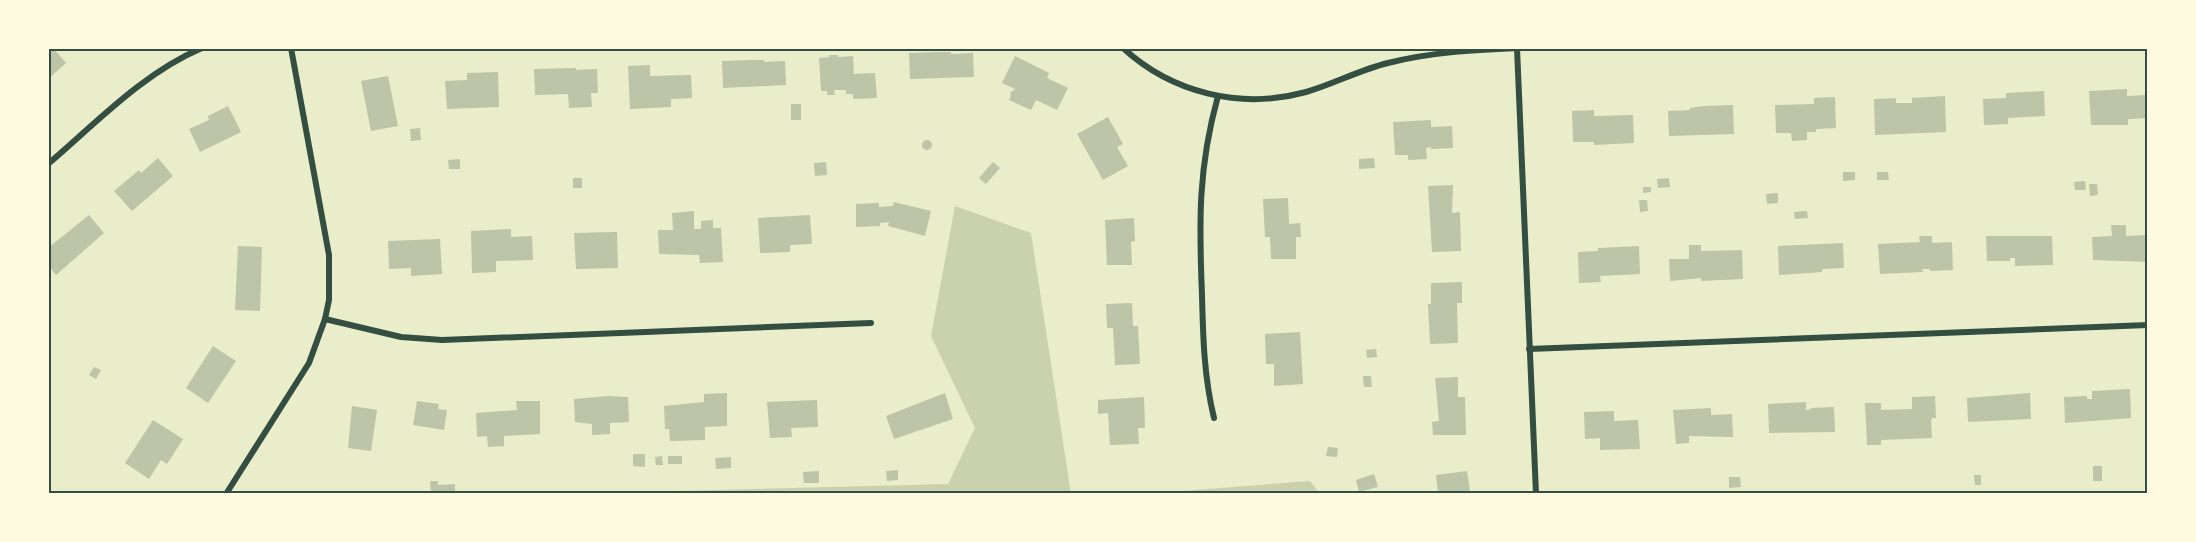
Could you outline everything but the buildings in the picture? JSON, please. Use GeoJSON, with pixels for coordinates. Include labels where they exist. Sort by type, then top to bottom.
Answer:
{"type":"FeatureCollection","features":[{"type":"Feature","properties":{"kind":"street"},"geometry":{"type":"LineString","coordinates":[[48,164],[146,80],[202,48]]}},
{"type":"Feature","properties":{"kind":"street"},"geometry":{"type":"LineString","coordinates":[[226,494],[309,363],[325,319],[330,277],[326,233],[291,48]]}},
{"type":"Feature","properties":{"kind":"street"},"geometry":{"type":"LineString","coordinates":[[1123,48],[1149,69],[1186,87],[1218,96],[1247,99],[1288,96],[1308,91],[1365,70],[1414,57],[1444,52],[1518,48],[1536,494]]}},
{"type":"Feature","properties":{"kind":"street"},"geometry":{"type":"LineString","coordinates":[[1214,418],[1204,361],[1199,215],[1205,151],[1218,96]]}},
{"type":"Feature","properties":{"kind":"street"},"geometry":{"type":"LineString","coordinates":[[325,319],[401,337],[442,340],[872,323]]}},
{"type":"Feature","properties":{"kind":"street"},"geometry":{"type":"LineString","coordinates":[[1529,349],[2148,325]]}},
{"type":"Feature","properties":{"kind":"green space"},"geometry":{"type":"Polygon","coordinates":[[[955,206],[1031,233],[1071,494],[556,494],[948,484],[975,428],[931,336],[955,206]]]}},
{"type":"Feature","properties":{"kind":"green space"},"geometry":{"type":"Polygon","coordinates":[[[1310,481],[1320,494],[1143,494],[1310,481]]]}}]}
